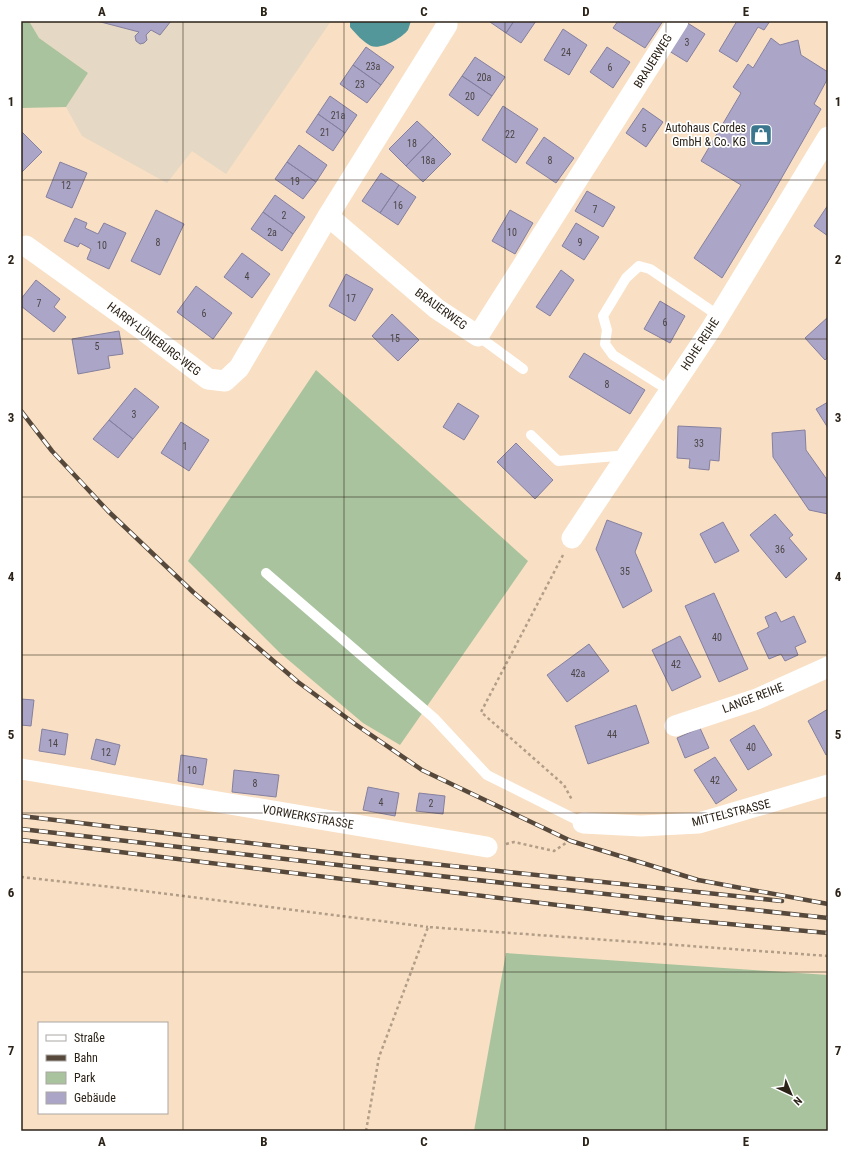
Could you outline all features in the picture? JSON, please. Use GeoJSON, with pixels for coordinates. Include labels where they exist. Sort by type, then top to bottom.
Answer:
{"type":"FeatureCollection","features":[{"type":"Feature","properties":{"kind":"street","name":"BRAUERWEG"},"geometry":{"type":"LineString","coordinates":[[328,216],[437,309],[478,336],[678,21]]}},
{"type":"Feature","properties":{"kind":"street"},"geometry":{"type":"LineString","coordinates":[[328,216],[447,25]]}},
{"type":"Feature","properties":{"kind":"street","name":"HOHE REIHE"},"geometry":{"type":"LineString","coordinates":[[572,538],[719,316],[826,144]]}},
{"type":"Feature","properties":{"kind":"street","name":"HARRY-LÜNEBURG-WEG"},"geometry":{"type":"LineString","coordinates":[[26,246],[144,330],[208,380],[224,381],[239,368],[328,216]]}},
{"type":"Feature","properties":{"kind":"street","name":"LANGE REIHE"},"geometry":{"type":"LineString","coordinates":[[675,726],[757,699],[828,667]]}},
{"type":"Feature","properties":{"kind":"street","name":"VORWERKSTRASSE"},"geometry":{"type":"LineString","coordinates":[[21,769],[488,847]]}},
{"type":"Feature","properties":{"kind":"street","name":"MITTELSTRASSE"},"geometry":{"type":"LineString","coordinates":[[583,823],[641,826],[699,823],[828,785]]}},
{"type":"Feature","properties":{"kind":"lane"},"geometry":{"type":"LineString","coordinates":[[670,391],[613,355],[605,344],[607,330],[603,316],[626,278],[639,266],[650,269],[719,316]]}},
{"type":"Feature","properties":{"kind":"lane"},"geometry":{"type":"LineString","coordinates":[[478,336],[523,369]]}},
{"type":"Feature","properties":{"kind":"lane"},"geometry":{"type":"LineString","coordinates":[[532,435],[558,461],[628,455]]}},
{"type":"Feature","properties":{"kind":"lane"},"geometry":{"type":"LineString","coordinates":[[266,573],[434,718],[487,775],[583,823]]}},
{"type":"Feature","properties":{"kind":"path"},"geometry":{"type":"LineString","coordinates":[[488,847],[514,842],[554,851],[571,841],[583,823],[564,785],[482,712],[572,538]]}},
{"type":"Feature","properties":{"kind":"path"},"geometry":{"type":"LineString","coordinates":[[21,877],[428,927],[828,956]]}},
{"type":"Feature","properties":{"kind":"path"},"geometry":{"type":"LineString","coordinates":[[366,1131],[379,1057],[428,927]]}},
{"type":"Feature","properties":{"kind":"shaded area"},"geometry":{"type":"Polygon","coordinates":[[[29,21],[331,21],[226,174],[192,151],[167,183],[82,136],[66,107],[88,73],[39,38],[29,21]]]}},
{"type":"Feature","properties":{"kind":"green space"},"geometry":{"type":"Polygon","coordinates":[[[21,21],[29,21],[39,38],[88,73],[66,107],[21,108],[21,21]]]}},
{"type":"Feature","properties":{"kind":"green space"},"geometry":{"type":"Polygon","coordinates":[[[316,370],[528,561],[400,745],[363,723],[279,652],[188,561],[316,370]]]}},
{"type":"Feature","properties":{"kind":"green space"},"geometry":{"type":"Polygon","coordinates":[[[506,953],[828,975],[828,1131],[474,1131],[506,953]]]}},
{"type":"Feature","properties":{"kind":"water"},"geometry":{"type":"Polygon","coordinates":[[[350,21],[411,21],[408,30],[401,36],[386,45],[375,47],[362,40],[357,35],[350,27],[350,21]]]}},
{"type":"Feature","properties":{"kind":"building"},"geometry":{"type":"Polygon","coordinates":[[[97,21],[171,21],[160,35],[151,30],[146,35],[147,40],[140,44],[136,41],[135,36],[139,32],[97,21]]]}},
{"type":"Feature","properties":{"kind":"building"},"geometry":{"type":"Polygon","coordinates":[[[490,21],[514,21],[506,33],[490,21]]]}},
{"type":"Feature","properties":{"kind":"building"},"geometry":{"type":"Polygon","coordinates":[[[514,21],[536,21],[521,43],[506,33],[514,21]]]}},
{"type":"Feature","properties":{"kind":"building"},"geometry":{"type":"Polygon","coordinates":[[[618,21],[663,21],[645,48],[613,28],[618,21]]]}},
{"type":"Feature","properties":{"kind":"building"},"geometry":{"type":"Polygon","coordinates":[[[737,21],[770,21],[764,30],[758,27],[737,62],[719,51],[737,21]]]}},
{"type":"Feature","properties":{"kind":"building"},"geometry":{"type":"Polygon","coordinates":[[[686,22],[705,34],[687,62],[669,51],[686,22]]]}},
{"type":"Feature","properties":{"kind":"building"},"geometry":{"type":"Polygon","coordinates":[[[563,29],[587,45],[569,75],[544,60],[563,29]]]}},
{"type":"Feature","properties":{"kind":"building","name":"Autohaus Cordes GmbH & Co. KG"},"geometry":{"type":"Polygon","coordinates":[[[771,38],[780,45],[798,40],[801,55],[828,72],[828,78],[814,104],[821,109],[722,278],[694,258],[741,185],[701,161],[741,93],[733,87],[748,64],[753,68],[771,38]]]}},
{"type":"Feature","properties":{"kind":"building"},"geometry":{"type":"Polygon","coordinates":[[[366,47],[394,67],[381,85],[353,65],[366,47]]]}},
{"type":"Feature","properties":{"kind":"building"},"geometry":{"type":"Polygon","coordinates":[[[607,47],[630,62],[613,88],[590,72],[607,47]]]}},
{"type":"Feature","properties":{"kind":"building"},"geometry":{"type":"Polygon","coordinates":[[[475,57],[505,77],[492,96],[462,76],[475,57]]]}},
{"type":"Feature","properties":{"kind":"building"},"geometry":{"type":"Polygon","coordinates":[[[353,65],[381,85],[367,103],[340,84],[353,65]]]}},
{"type":"Feature","properties":{"kind":"building"},"geometry":{"type":"Polygon","coordinates":[[[462,76],[492,96],[478,116],[449,95],[462,76]]]}},
{"type":"Feature","properties":{"kind":"building"},"geometry":{"type":"Polygon","coordinates":[[[330,96],[357,115],[345,133],[318,114],[330,96]]]}},
{"type":"Feature","properties":{"kind":"building"},"geometry":{"type":"Polygon","coordinates":[[[503,106],[538,129],[516,163],[482,140],[503,106]]]}},
{"type":"Feature","properties":{"kind":"building"},"geometry":{"type":"Polygon","coordinates":[[[643,108],[663,122],[646,147],[626,133],[643,108]]]}},
{"type":"Feature","properties":{"kind":"building"},"geometry":{"type":"Polygon","coordinates":[[[318,114],[345,133],[333,151],[306,132],[318,114]]]}},
{"type":"Feature","properties":{"kind":"building"},"geometry":{"type":"Polygon","coordinates":[[[417,121],[434,137],[406,166],[389,149],[417,121]]]}},
{"type":"Feature","properties":{"kind":"building"},"geometry":{"type":"Polygon","coordinates":[[[21,131],[42,152],[21,173],[21,131]]]}},
{"type":"Feature","properties":{"kind":"building"},"geometry":{"type":"Polygon","coordinates":[[[434,137],[451,154],[423,182],[406,166],[434,137]]]}},
{"type":"Feature","properties":{"kind":"building"},"geometry":{"type":"Polygon","coordinates":[[[544,137],[574,158],[556,183],[526,163],[544,137]]]}},
{"type":"Feature","properties":{"kind":"building"},"geometry":{"type":"Polygon","coordinates":[[[299,145],[327,165],[316,182],[287,162],[299,145]]]}},
{"type":"Feature","properties":{"kind":"building"},"geometry":{"type":"Polygon","coordinates":[[[60,162],[87,173],[72,208],[46,197],[60,162]]]}},
{"type":"Feature","properties":{"kind":"building"},"geometry":{"type":"Polygon","coordinates":[[[287,162],[316,182],[303,199],[275,179],[287,162]]]}},
{"type":"Feature","properties":{"kind":"building"},"geometry":{"type":"Polygon","coordinates":[[[381,173],[399,185],[380,213],[362,201],[381,173]]]}},
{"type":"Feature","properties":{"kind":"building"},"geometry":{"type":"Polygon","coordinates":[[[399,185],[416,197],[398,225],[380,213],[399,185]]]}},
{"type":"Feature","properties":{"kind":"building"},"geometry":{"type":"Polygon","coordinates":[[[587,191],[615,207],[603,227],[575,211],[587,191]]]}},
{"type":"Feature","properties":{"kind":"building"},"geometry":{"type":"Polygon","coordinates":[[[275,195],[305,217],[293,234],[263,212],[275,195]]]}},
{"type":"Feature","properties":{"kind":"building"},"geometry":{"type":"Polygon","coordinates":[[[828,205],[828,236],[814,226],[828,205]]]}},
{"type":"Feature","properties":{"kind":"building"},"geometry":{"type":"Polygon","coordinates":[[[156,210],[184,224],[160,275],[131,261],[156,210]]]}},
{"type":"Feature","properties":{"kind":"building"},"geometry":{"type":"Polygon","coordinates":[[[510,210],[533,223],[515,254],[492,241],[510,210]]]}},
{"type":"Feature","properties":{"kind":"building"},"geometry":{"type":"Polygon","coordinates":[[[263,212],[293,234],[282,251],[251,229],[263,212]]]}},
{"type":"Feature","properties":{"kind":"building"},"geometry":{"type":"Polygon","coordinates":[[[75,218],[87,223],[85,228],[98,234],[104,223],[126,233],[109,269],[87,259],[91,249],[80,243],[78,247],[64,241],[75,218]]]}},
{"type":"Feature","properties":{"kind":"building"},"geometry":{"type":"Polygon","coordinates":[[[576,223],[599,237],[584,260],[562,246],[576,223]]]}},
{"type":"Feature","properties":{"kind":"building"},"geometry":{"type":"Polygon","coordinates":[[[242,253],[270,274],[252,298],[224,277],[242,253]]]}},
{"type":"Feature","properties":{"kind":"building"},"geometry":{"type":"Polygon","coordinates":[[[561,270],[574,280],[550,316],[536,307],[561,270]]]}},
{"type":"Feature","properties":{"kind":"building"},"geometry":{"type":"Polygon","coordinates":[[[346,274],[373,289],[355,321],[329,306],[346,274]]]}},
{"type":"Feature","properties":{"kind":"building"},"geometry":{"type":"Polygon","coordinates":[[[36,280],[60,299],[54,307],[66,317],[54,332],[21,306],[21,299],[36,280]]]}},
{"type":"Feature","properties":{"kind":"building"},"geometry":{"type":"Polygon","coordinates":[[[196,286],[232,313],[213,339],[177,312],[196,286]]]}},
{"type":"Feature","properties":{"kind":"building"},"geometry":{"type":"Polygon","coordinates":[[[660,301],[685,316],[670,343],[644,329],[660,301]]]}},
{"type":"Feature","properties":{"kind":"building"},"geometry":{"type":"Polygon","coordinates":[[[392,314],[419,340],[398,361],[372,336],[392,314]]]}},
{"type":"Feature","properties":{"kind":"building"},"geometry":{"type":"Polygon","coordinates":[[[828,317],[828,357],[825,360],[805,338],[828,317]]]}},
{"type":"Feature","properties":{"kind":"building"},"geometry":{"type":"Polygon","coordinates":[[[119,331],[123,354],[108,356],[110,368],[78,374],[72,339],[119,331]]]}},
{"type":"Feature","properties":{"kind":"building"},"geometry":{"type":"Polygon","coordinates":[[[584,353],[645,390],[630,414],[569,377],[584,353]]]}},
{"type":"Feature","properties":{"kind":"building"},"geometry":{"type":"Polygon","coordinates":[[[135,388],[159,407],[133,439],[109,420],[135,388]]]}},
{"type":"Feature","properties":{"kind":"building"},"geometry":{"type":"Polygon","coordinates":[[[828,402],[828,428],[816,409],[828,402]]]}},
{"type":"Feature","properties":{"kind":"building"},"geometry":{"type":"Polygon","coordinates":[[[458,403],[479,416],[464,440],[443,427],[458,403]]]}},
{"type":"Feature","properties":{"kind":"building"},"geometry":{"type":"Polygon","coordinates":[[[109,420],[133,439],[118,458],[93,439],[109,420]]]}},
{"type":"Feature","properties":{"kind":"building"},"geometry":{"type":"Polygon","coordinates":[[[181,422],[209,440],[189,471],[161,453],[181,422]]]}},
{"type":"Feature","properties":{"kind":"building"},"geometry":{"type":"Polygon","coordinates":[[[678,426],[721,428],[719,461],[710,460],[709,470],[689,468],[690,459],[677,458],[678,426]]]}},
{"type":"Feature","properties":{"kind":"building"},"geometry":{"type":"Polygon","coordinates":[[[805,430],[806,450],[828,481],[828,514],[809,510],[773,457],[772,433],[805,430]]]}},
{"type":"Feature","properties":{"kind":"building"},"geometry":{"type":"Polygon","coordinates":[[[516,443],[553,480],[535,499],[497,462],[516,443]]]}},
{"type":"Feature","properties":{"kind":"building"},"geometry":{"type":"Polygon","coordinates":[[[775,514],[793,535],[789,538],[807,559],[786,578],[750,535],[775,514]]]}},
{"type":"Feature","properties":{"kind":"building"},"geometry":{"type":"Polygon","coordinates":[[[607,520],[642,533],[635,552],[652,591],[623,608],[596,549],[607,520]]]}},
{"type":"Feature","properties":{"kind":"building"},"geometry":{"type":"Polygon","coordinates":[[[723,522],[739,551],[715,563],[700,534],[723,522]]]}},
{"type":"Feature","properties":{"kind":"building"},"geometry":{"type":"Polygon","coordinates":[[[714,593],[748,669],[719,682],[685,606],[714,593]]]}},
{"type":"Feature","properties":{"kind":"building"},"geometry":{"type":"Polygon","coordinates":[[[776,612],[781,622],[794,616],[806,642],[795,647],[798,655],[785,661],[781,654],[769,659],[757,633],[769,627],[765,617],[776,612]]]}},
{"type":"Feature","properties":{"kind":"building"},"geometry":{"type":"Polygon","coordinates":[[[680,636],[701,677],[672,691],[652,650],[680,636]]]}},
{"type":"Feature","properties":{"kind":"building"},"geometry":{"type":"Polygon","coordinates":[[[589,644],[609,671],[567,702],[547,675],[589,644]]]}},
{"type":"Feature","properties":{"kind":"building"},"geometry":{"type":"Polygon","coordinates":[[[21,699],[34,700],[31,726],[21,725],[21,699]]]}},
{"type":"Feature","properties":{"kind":"building"},"geometry":{"type":"Polygon","coordinates":[[[636,705],[649,743],[588,764],[575,726],[636,705]]]}},
{"type":"Feature","properties":{"kind":"building"},"geometry":{"type":"Polygon","coordinates":[[[828,709],[828,754],[826,755],[808,721],[828,709]]]}},
{"type":"Feature","properties":{"kind":"building"},"geometry":{"type":"Polygon","coordinates":[[[754,725],[772,755],[748,770],[730,740],[754,725]]]}},
{"type":"Feature","properties":{"kind":"building"},"geometry":{"type":"Polygon","coordinates":[[[700,728],[709,748],[685,758],[677,738],[700,728]]]}},
{"type":"Feature","properties":{"kind":"building"},"geometry":{"type":"Polygon","coordinates":[[[42,729],[68,734],[65,755],[39,751],[42,729]]]}},
{"type":"Feature","properties":{"kind":"building"},"geometry":{"type":"Polygon","coordinates":[[[96,739],[120,745],[115,765],[91,759],[96,739]]]}},
{"type":"Feature","properties":{"kind":"building"},"geometry":{"type":"Polygon","coordinates":[[[181,755],[207,759],[203,785],[178,781],[181,755]]]}},
{"type":"Feature","properties":{"kind":"building"},"geometry":{"type":"Polygon","coordinates":[[[715,757],[737,790],[716,804],[694,770],[715,757]]]}},
{"type":"Feature","properties":{"kind":"building"},"geometry":{"type":"Polygon","coordinates":[[[234,770],[279,775],[276,797],[232,792],[234,770]]]}},
{"type":"Feature","properties":{"kind":"building"},"geometry":{"type":"Polygon","coordinates":[[[368,787],[399,793],[395,816],[363,810],[368,787]]]}},
{"type":"Feature","properties":{"kind":"building"},"geometry":{"type":"Polygon","coordinates":[[[419,793],[445,796],[443,814],[416,811],[419,793]]]}},
{"type":"Feature","properties":{"kind":"railway"},"geometry":{"type":"LineString","coordinates":[[21,411],[52,451],[108,511],[193,592],[298,682],[355,724],[422,770],[571,841],[698,880],[828,904]]}},
{"type":"Feature","properties":{"kind":"railway"},"geometry":{"type":"LineString","coordinates":[[21,816],[386,859],[782,901]]}},
{"type":"Feature","properties":{"kind":"railway"},"geometry":{"type":"LineString","coordinates":[[21,829],[828,918]]}},
{"type":"Feature","properties":{"kind":"railway"},"geometry":{"type":"LineString","coordinates":[[21,840],[664,918],[828,933]]}},
{"type":"Feature","properties":{"kind":"place","name":"Autohaus Cordes GmbH & Co. KG"},"geometry":{"type":"Point","coordinates":[761,135]}}]}
